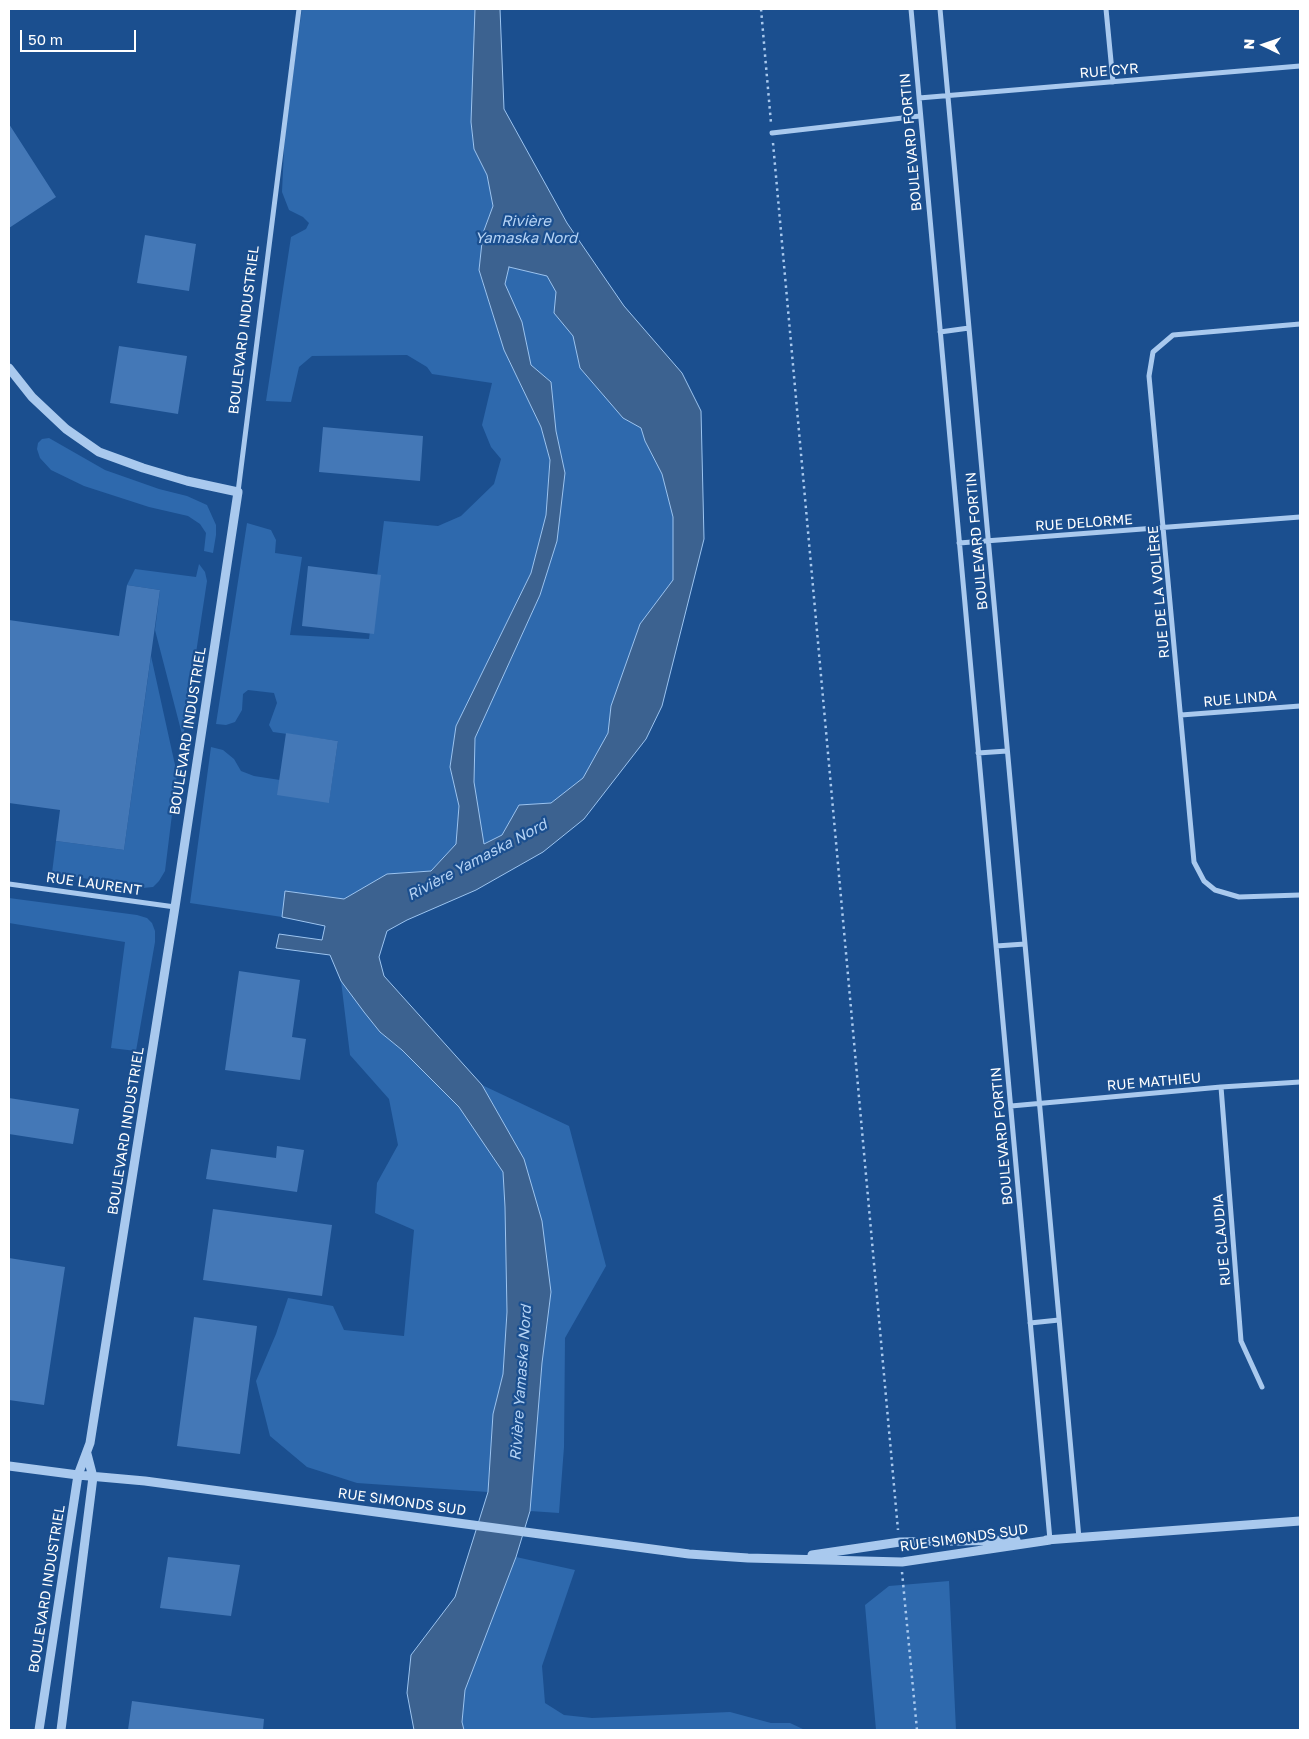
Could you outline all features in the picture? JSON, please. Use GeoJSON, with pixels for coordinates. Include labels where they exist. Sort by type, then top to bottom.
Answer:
{"type":"FeatureCollection","features":[{"type":"Feature","properties":{"kind":"street","name":"BOULEVARD INDUSTRIEL"},"geometry":{"type":"LineString","coordinates":[[39,1730],[78,1475],[87,1454],[175,907],[238,492],[299,9]]}},
{"type":"Feature","properties":{"kind":"street","name":"BOULEVARD FORTIN"},"geometry":{"type":"LineString","coordinates":[[911,9],[1050,1540]]}},
{"type":"Feature","properties":{"kind":"street","name":"BOULEVARD FORTIN"},"geometry":{"type":"LineString","coordinates":[[940,9],[1079,1538]]}},
{"type":"Feature","properties":{"kind":"street"},"geometry":{"type":"LineString","coordinates":[[1106,9],[1112,82]]}},
{"type":"Feature","properties":{"kind":"street","name":"RUE CYR"},"geometry":{"type":"LineString","coordinates":[[919,98],[1300,66]]}},
{"type":"Feature","properties":{"kind":"street"},"geometry":{"type":"LineString","coordinates":[[772,133],[920,116]]}},
{"type":"Feature","properties":{"kind":"street","name":"RUE DE LA VOLIÈRE"},"geometry":{"type":"LineString","coordinates":[[1300,324],[1173,335],[1153,352],[1149,376],[1194,862],[1204,881],[1215,890],[1239,897],[1300,895]]}},
{"type":"Feature","properties":{"kind":"street"},"geometry":{"type":"LineString","coordinates":[[940,332],[968,328]]}},
{"type":"Feature","properties":{"kind":"street"},"geometry":{"type":"LineString","coordinates":[[9,368],[32,397],[66,429],[99,452],[187,481],[238,492]]}},
{"type":"Feature","properties":{"kind":"street","name":"RUE DELORME"},"geometry":{"type":"LineString","coordinates":[[959,543],[1300,517]]}},
{"type":"Feature","properties":{"kind":"street","name":"RUE LINDA"},"geometry":{"type":"LineString","coordinates":[[1181,715],[1300,706]]}},
{"type":"Feature","properties":{"kind":"street"},"geometry":{"type":"LineString","coordinates":[[978,753],[1007,751]]}},
{"type":"Feature","properties":{"kind":"street","name":"RUE LAURENT"},"geometry":{"type":"LineString","coordinates":[[9,884],[175,907]]}},
{"type":"Feature","properties":{"kind":"street"},"geometry":{"type":"LineString","coordinates":[[996,946],[1025,944]]}},
{"type":"Feature","properties":{"kind":"street","name":"RUE MATHIEU"},"geometry":{"type":"LineString","coordinates":[[1010,1106],[1221,1087],[1300,1082]]}},
{"type":"Feature","properties":{"kind":"street","name":"RUE CLAUDIA"},"geometry":{"type":"LineString","coordinates":[[1221,1087],[1242,1341],[1262,1387]]}},
{"type":"Feature","properties":{"kind":"street"},"geometry":{"type":"LineString","coordinates":[[1030,1323],[1059,1320]]}},
{"type":"Feature","properties":{"kind":"street","name":"BOULEVARD INDUSTRIEL"},"geometry":{"type":"LineString","coordinates":[[61,1730],[93,1477],[87,1454]]}},
{"type":"Feature","properties":{"kind":"street","name":"RUE SIMONDS SUD"},"geometry":{"type":"LineString","coordinates":[[9,1466],[93,1477],[144,1481],[689,1554],[748,1558],[902,1562],[1050,1540]]}},
{"type":"Feature","properties":{"kind":"street","name":"RUE SIMONDS SUD"},"geometry":{"type":"LineString","coordinates":[[791,1558],[900,1542],[1050,1540],[1300,1521]]}},
{"type":"Feature","properties":{"kind":"path"},"geometry":{"type":"LineString","coordinates":[[761,9],[900,1542]]}},
{"type":"Feature","properties":{"kind":"path"},"geometry":{"type":"LineString","coordinates":[[902,1562],[917,1730]]}},
{"type":"Feature","properties":{"kind":"shaded area"},"geometry":{"type":"Polygon","coordinates":[[[302,9],[475,9],[471,122],[474,148],[487,175],[493,206],[483,233],[479,271],[504,350],[541,427],[550,460],[546,515],[531,573],[456,726],[450,767],[459,806],[456,844],[431,871],[387,874],[344,899],[286,891],[282,917],[190,903],[211,747],[223,750],[234,759],[241,771],[254,776],[280,780],[329,802],[338,741],[273,732],[269,725],[277,703],[274,693],[248,690],[243,694],[242,710],[235,722],[226,725],[216,724],[247,523],[271,530],[276,540],[275,553],[302,557],[290,635],[369,639],[384,521],[438,526],[461,516],[494,484],[501,459],[491,447],[482,425],[492,383],[432,374],[427,367],[407,355],[312,356],[299,367],[291,402],[266,401],[291,237],[306,229],[309,223],[303,217],[289,210],[282,192],[285,127],[302,9]]]}},
{"type":"Feature","properties":{"kind":"shaded area"},"geometry":{"type":"Polygon","coordinates":[[[509,267],[547,276],[556,292],[554,313],[573,335],[580,368],[623,418],[641,427],[645,441],[662,474],[673,517],[673,580],[640,624],[611,706],[608,733],[583,778],[551,803],[519,805],[502,835],[483,844],[474,782],[475,738],[540,595],[557,541],[565,473],[556,431],[551,382],[531,366],[522,322],[505,284],[509,267]]]}},
{"type":"Feature","properties":{"kind":"shaded area"},"geometry":{"type":"Polygon","coordinates":[[[49,438],[105,470],[159,489],[187,496],[207,505],[216,525],[213,553],[204,551],[206,533],[200,524],[188,516],[149,507],[84,486],[51,470],[40,458],[37,449],[38,443],[42,439],[49,438]]]}},
{"type":"Feature","properties":{"kind":"shaded area"},"geometry":{"type":"Polygon","coordinates":[[[199,564],[205,572],[207,581],[183,738],[155,630],[160,590],[127,585],[135,569],[196,577],[199,564]]]}},
{"type":"Feature","properties":{"kind":"shaded area"},"geometry":{"type":"Polygon","coordinates":[[[151,656],[177,774],[165,871],[153,887],[143,888],[52,873],[56,841],[124,850],[151,656]]]}},
{"type":"Feature","properties":{"kind":"shaded area"},"geometry":{"type":"Polygon","coordinates":[[[9,898],[137,915],[147,918],[152,923],[155,931],[155,942],[136,1051],[111,1048],[125,942],[9,923],[9,898]]]}},
{"type":"Feature","properties":{"kind":"shaded area"},"geometry":{"type":"Polygon","coordinates":[[[341,981],[380,1032],[402,1050],[459,1107],[503,1172],[507,1312],[503,1374],[493,1414],[488,1492],[357,1483],[307,1467],[270,1436],[256,1381],[276,1334],[288,1298],[333,1306],[344,1330],[404,1336],[414,1230],[375,1213],[377,1183],[398,1145],[389,1099],[350,1055],[341,981]]]}},
{"type":"Feature","properties":{"kind":"shaded area"},"geometry":{"type":"Polygon","coordinates":[[[482,1085],[569,1126],[606,1266],[565,1338],[564,1447],[559,1513],[530,1511],[542,1363],[551,1292],[524,1159],[482,1085]]]}},
{"type":"Feature","properties":{"kind":"shaded area"},"geometry":{"type":"Polygon","coordinates":[[[516,1557],[575,1570],[542,1666],[545,1703],[564,1715],[592,1718],[730,1712],[771,1723],[790,1723],[805,1730],[464,1730],[462,1722],[465,1690],[516,1557]]]}},
{"type":"Feature","properties":{"kind":"shaded area"},"geometry":{"type":"Polygon","coordinates":[[[949,1581],[956,1730],[876,1730],[865,1605],[889,1586],[949,1581]]]}},
{"type":"Feature","properties":{"kind":"water","name":"Rivière Yamaska Nord"},"geometry":{"type":"Polygon","coordinates":[[[475,9],[500,9],[504,109],[567,223],[624,306],[682,373],[701,411],[704,539],[662,706],[646,739],[584,819],[543,852],[476,890],[407,920],[387,931],[379,957],[384,976],[482,1085],[524,1159],[542,1221],[551,1292],[542,1363],[530,1511],[516,1557],[465,1690],[462,1722],[464,1730],[414,1730],[407,1693],[411,1655],[455,1597],[488,1492],[493,1414],[503,1374],[507,1312],[503,1172],[459,1107],[402,1050],[380,1032],[364,1012],[341,981],[330,955],[276,948],[279,934],[322,940],[325,926],[282,917],[285,891],[344,899],[387,874],[431,871],[456,844],[459,806],[450,767],[456,726],[531,573],[546,515],[550,460],[541,427],[504,350],[479,270],[483,233],[493,206],[487,175],[474,149],[471,122],[475,9]],[[509,267],[505,284],[522,322],[531,365],[551,382],[556,431],[565,473],[557,541],[540,595],[475,738],[474,782],[484,844],[502,835],[519,805],[551,803],[583,778],[608,733],[611,706],[640,624],[673,580],[673,517],[662,474],[645,441],[641,428],[623,418],[580,368],[573,336],[554,313],[556,292],[547,276],[509,267]]]}},
{"type":"Feature","properties":{"kind":"building"},"geometry":{"type":"Polygon","coordinates":[[[9,124],[56,197],[9,228],[9,124]]]}},
{"type":"Feature","properties":{"kind":"building"},"geometry":{"type":"Polygon","coordinates":[[[145,235],[196,244],[189,291],[137,283],[145,235]]]}},
{"type":"Feature","properties":{"kind":"building"},"geometry":{"type":"Polygon","coordinates":[[[119,346],[187,356],[178,414],[110,403],[119,346]]]}},
{"type":"Feature","properties":{"kind":"building"},"geometry":{"type":"Polygon","coordinates":[[[323,427],[423,436],[420,481],[319,472],[323,427]]]}},
{"type":"Feature","properties":{"kind":"building"},"geometry":{"type":"Polygon","coordinates":[[[308,566],[381,575],[374,634],[302,626],[308,566]]]}},
{"type":"Feature","properties":{"kind":"building"},"geometry":{"type":"Polygon","coordinates":[[[127,585],[160,590],[124,850],[56,841],[60,810],[9,803],[9,620],[119,636],[127,585]]]}},
{"type":"Feature","properties":{"kind":"building"},"geometry":{"type":"Polygon","coordinates":[[[286,733],[338,741],[329,803],[277,795],[286,733]]]}},
{"type":"Feature","properties":{"kind":"building"},"geometry":{"type":"Polygon","coordinates":[[[239,971],[300,980],[292,1037],[306,1039],[300,1080],[225,1070],[239,971]]]}},
{"type":"Feature","properties":{"kind":"building"},"geometry":{"type":"Polygon","coordinates":[[[9,1098],[79,1109],[73,1144],[9,1134],[9,1098]]]}},
{"type":"Feature","properties":{"kind":"building"},"geometry":{"type":"Polygon","coordinates":[[[277,1146],[304,1150],[297,1192],[206,1179],[211,1149],[276,1158],[277,1146]]]}},
{"type":"Feature","properties":{"kind":"building"},"geometry":{"type":"Polygon","coordinates":[[[213,1209],[332,1225],[322,1296],[203,1280],[213,1209]]]}},
{"type":"Feature","properties":{"kind":"building"},"geometry":{"type":"Polygon","coordinates":[[[9,1258],[65,1267],[44,1405],[9,1400],[9,1258]]]}},
{"type":"Feature","properties":{"kind":"building"},"geometry":{"type":"Polygon","coordinates":[[[194,1317],[257,1326],[240,1454],[177,1446],[194,1317]]]}},
{"type":"Feature","properties":{"kind":"building"},"geometry":{"type":"Polygon","coordinates":[[[168,1557],[240,1565],[231,1616],[160,1608],[168,1557]]]}},
{"type":"Feature","properties":{"kind":"building"},"geometry":{"type":"Polygon","coordinates":[[[132,1701],[264,1719],[263,1730],[128,1730],[132,1701]]]}}]}
